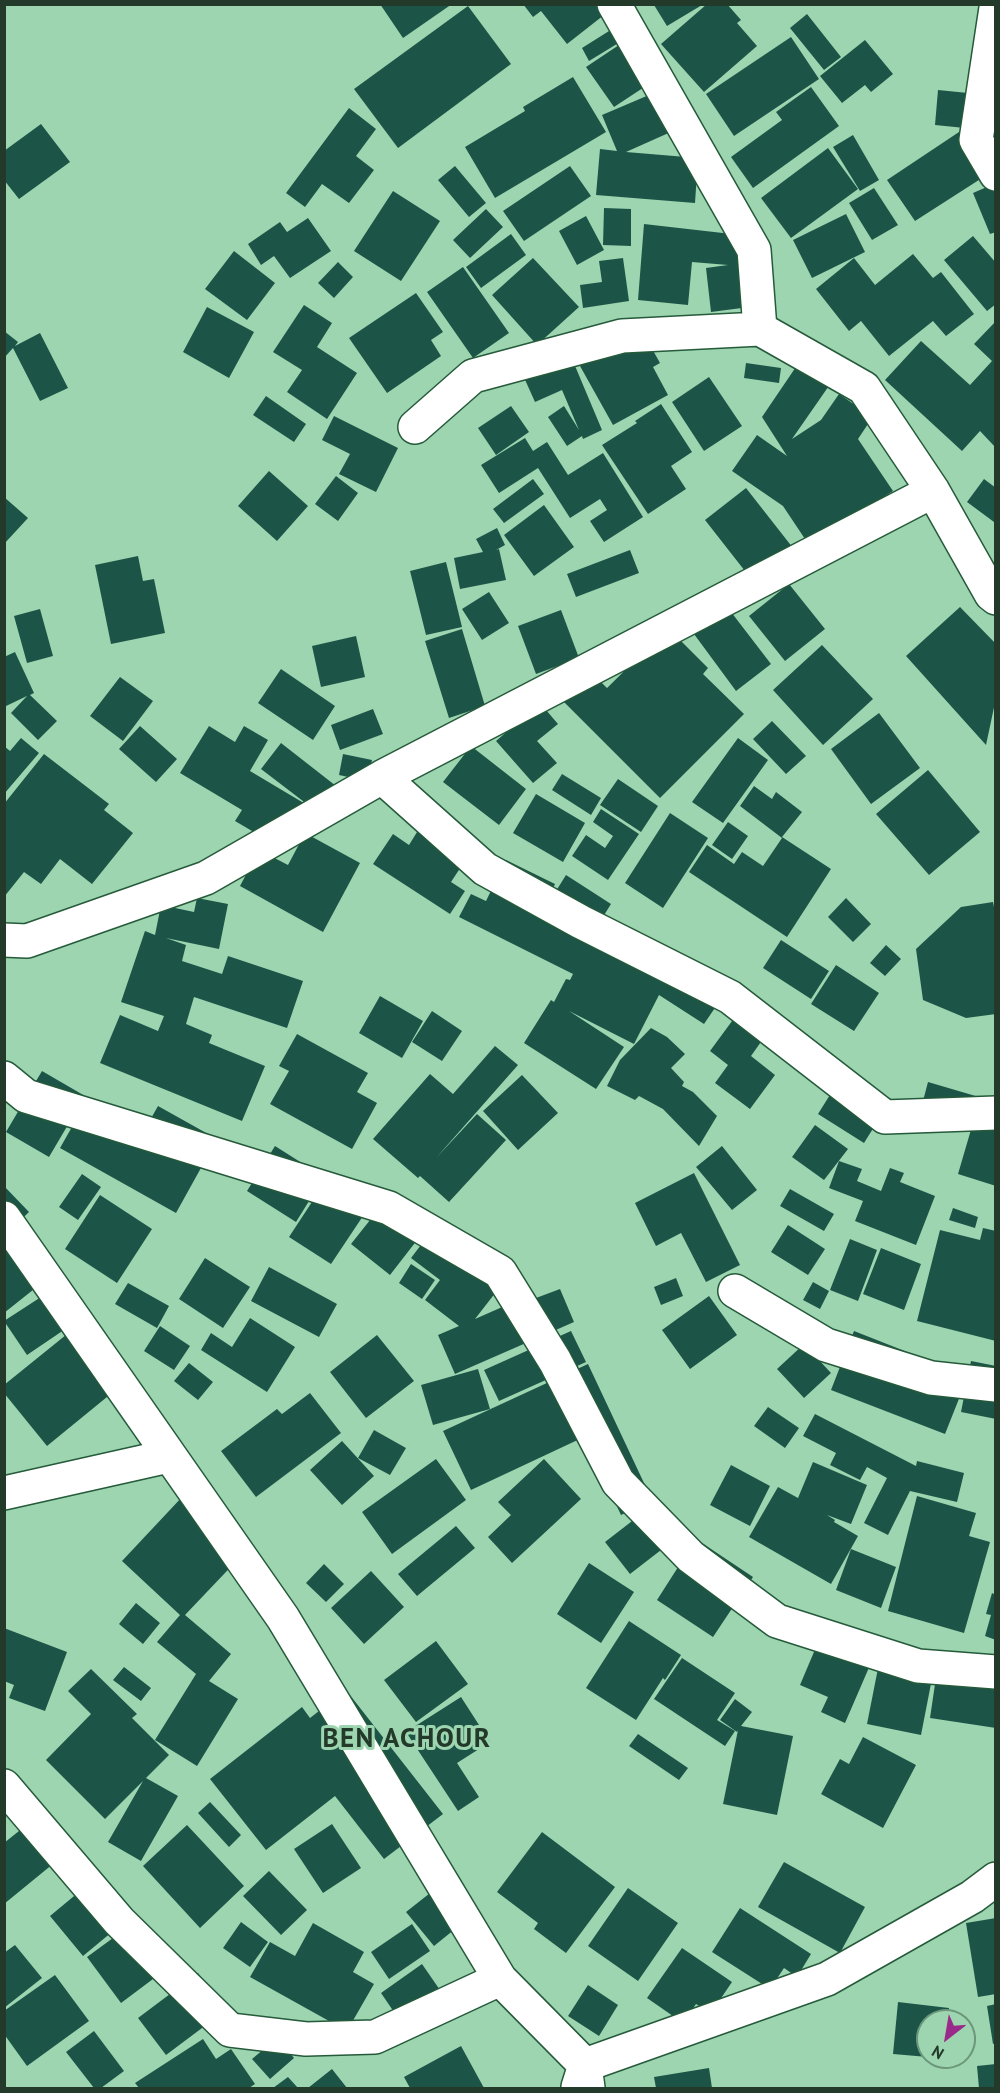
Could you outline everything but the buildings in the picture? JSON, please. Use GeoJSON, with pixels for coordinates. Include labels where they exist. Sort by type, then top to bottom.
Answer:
{"type":"FeatureCollection","features":[{"type":"Feature","properties":{"kind":"street"},"geometry":{"type":"LineString","coordinates":[[614,4],[753,250],[760,329]]}},
{"type":"Feature","properties":{"kind":"street"},"geometry":{"type":"LineString","coordinates":[[996,8],[976,140],[996,174]]}},
{"type":"Feature","properties":{"kind":"street"},"geometry":{"type":"LineString","coordinates":[[415,427],[473,376],[622,336],[760,329],[864,388],[933,491],[991,594],[996,598]]}},
{"type":"Feature","properties":{"kind":"street"},"geometry":{"type":"LineString","coordinates":[[4,940],[27,942],[206,878],[382,777],[933,491]]}},
{"type":"Feature","properties":{"kind":"street"},"geometry":{"type":"LineString","coordinates":[[382,777],[485,869],[581,922],[730,997],[885,1117],[996,1113]]}},
{"type":"Feature","properties":{"kind":"street"},"geometry":{"type":"LineString","coordinates":[[4,1078],[26,1095],[389,1208],[500,1272],[555,1361],[618,1482],[691,1557],[777,1621],[918,1666],[996,1672]]}},
{"type":"Feature","properties":{"kind":"street"},"geometry":{"type":"LineString","coordinates":[[4,1218],[283,1618],[500,1979],[584,2081],[827,1979],[972,1897],[996,1879]]}},
{"type":"Feature","properties":{"kind":"street"},"geometry":{"type":"LineString","coordinates":[[735,1291],[826,1345],[931,1378],[996,1384]]}},
{"type":"Feature","properties":{"kind":"street"},"geometry":{"type":"LineString","coordinates":[[4,1493],[169,1456]]}},
{"type":"Feature","properties":{"kind":"street"},"geometry":{"type":"LineString","coordinates":[[4,1786],[119,1921],[230,2030],[306,2039],[375,2037],[500,1979]]}},
{"type":"Feature","properties":{"kind":"district","name":"BEN ACHOUR"},"geometry":{"type":"Point","coordinates":[407,1739]}}]}
